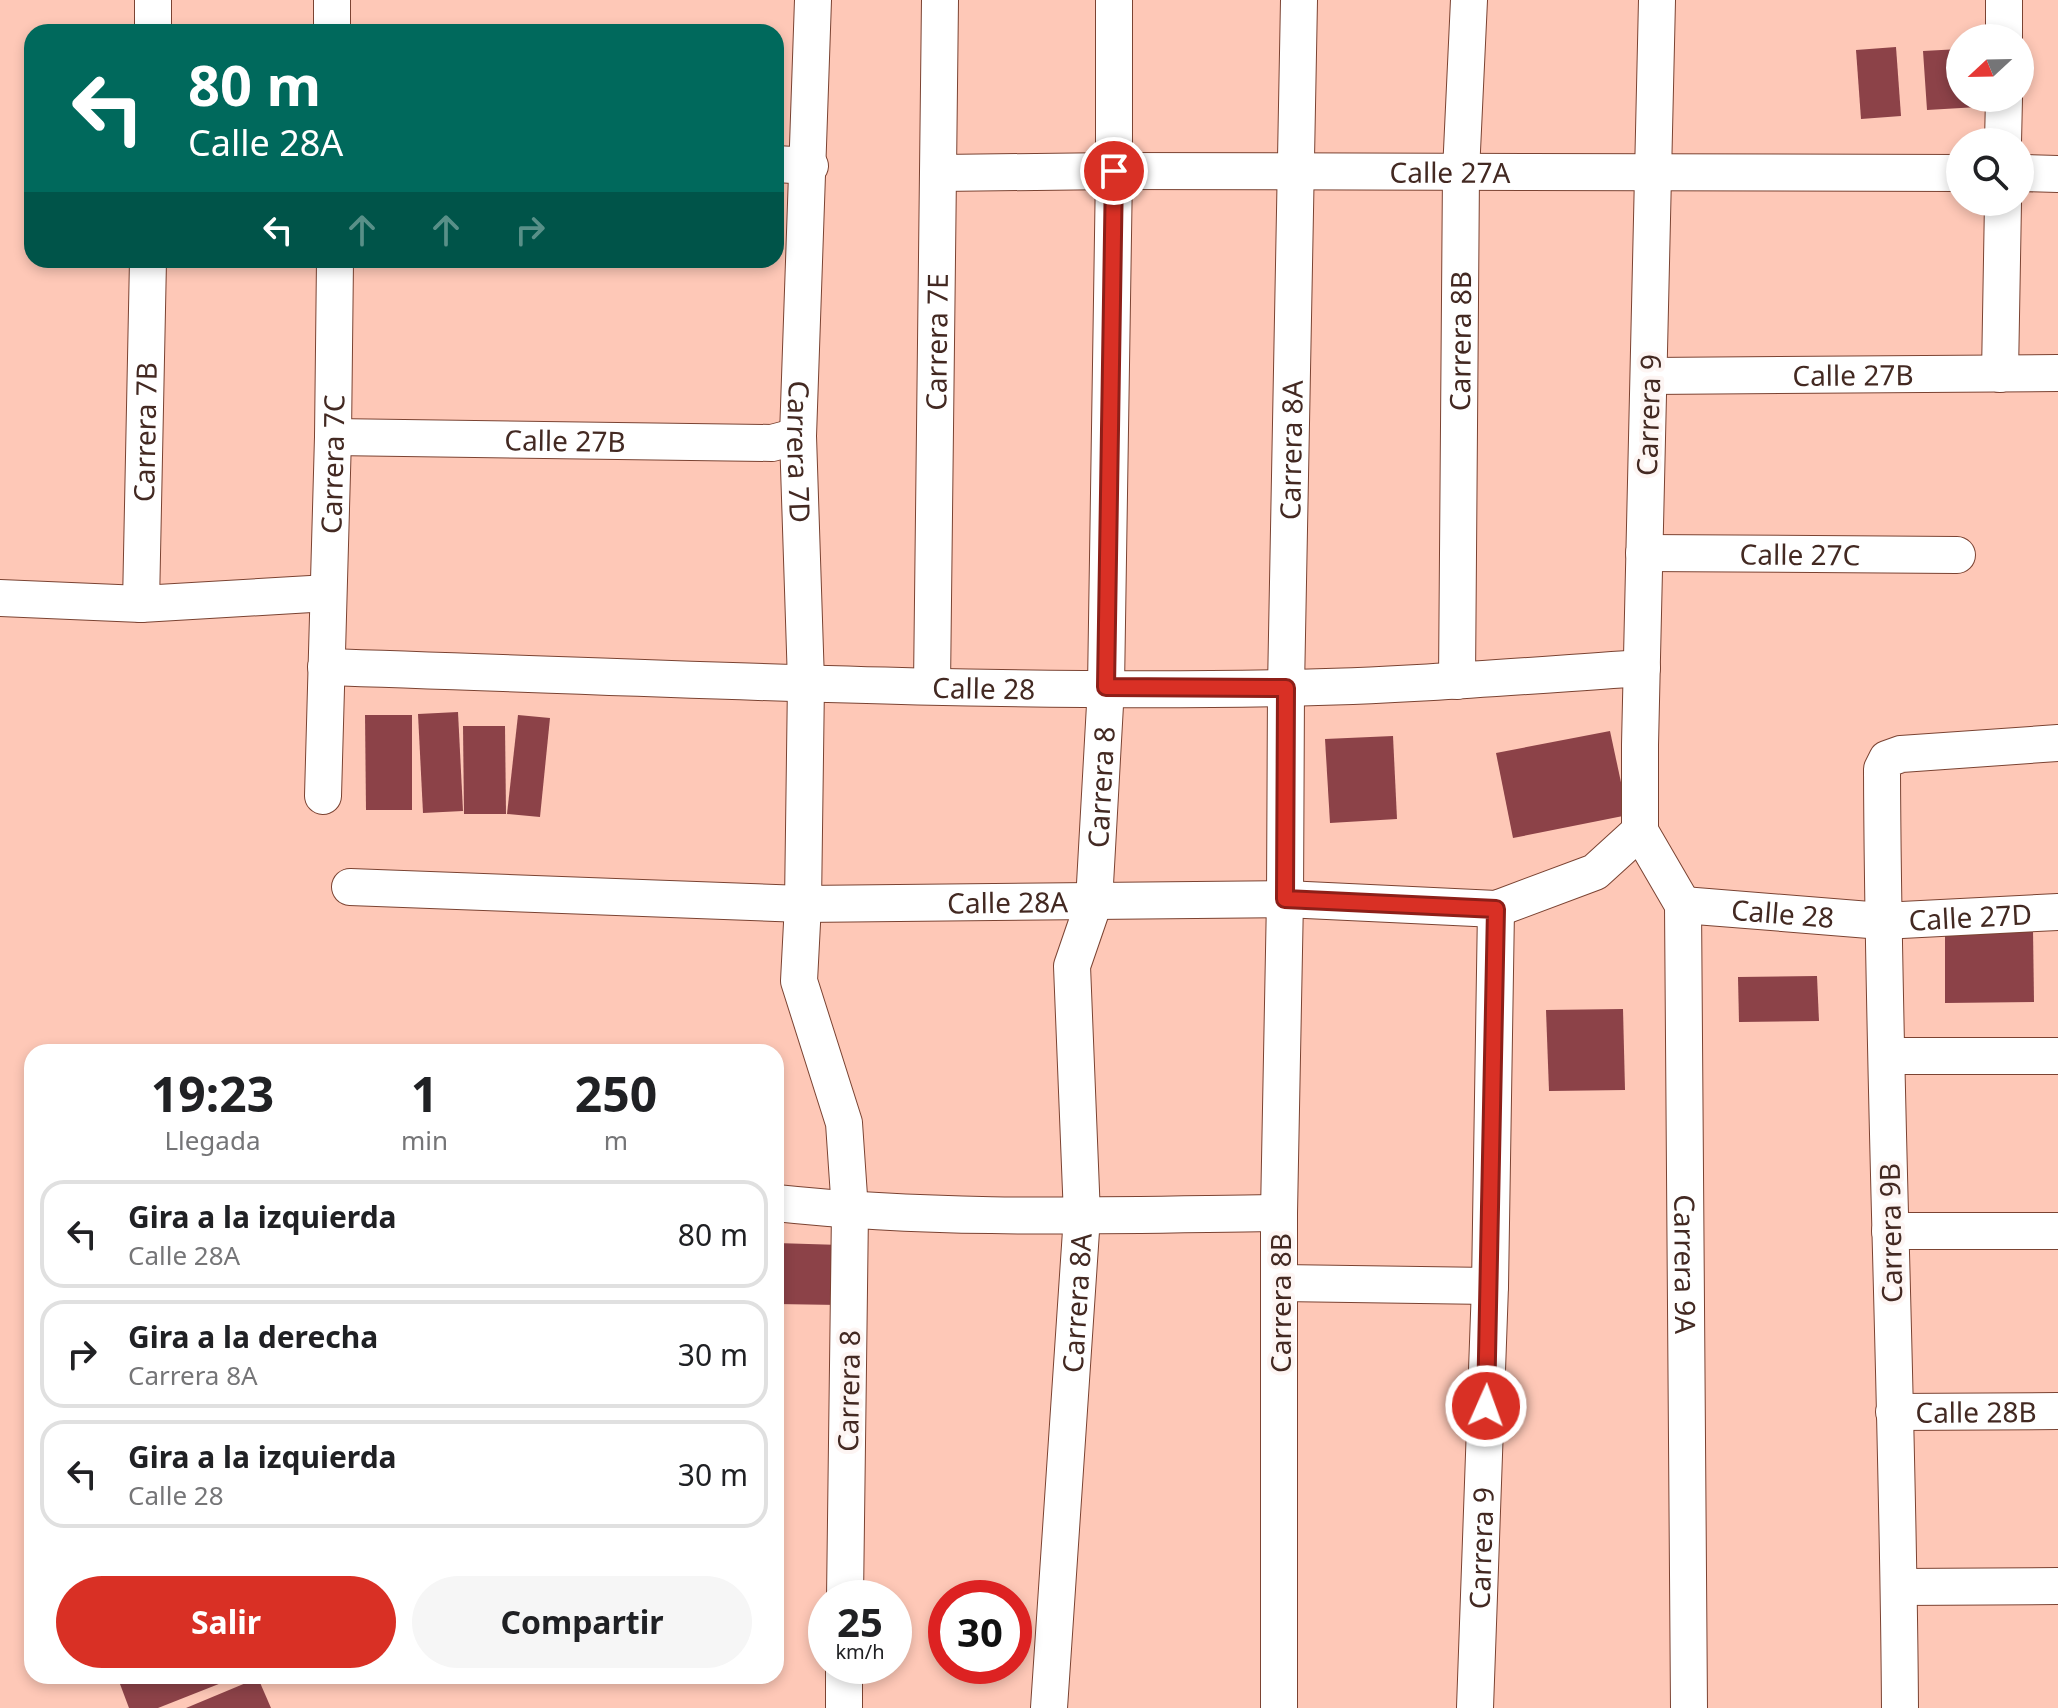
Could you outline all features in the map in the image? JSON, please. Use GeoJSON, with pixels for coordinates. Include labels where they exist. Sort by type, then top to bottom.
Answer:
{"type":"FeatureCollection","features":[{"type":"Feature","properties":{"kind":"street"},"geometry":{"type":"LineString","coordinates":[[153,0],[153,24]]}},
{"type":"Feature","properties":{"kind":"street"},"geometry":{"type":"LineString","coordinates":[[332,0],[332,24]]}},
{"type":"Feature","properties":{"kind":"street","name":"Carrera 7D"},"geometry":{"type":"LineString","coordinates":[[803,904],[806,682],[793,165],[813,0]]}},
{"type":"Feature","properties":{"kind":"street","name":"Carrera 7E"},"geometry":{"type":"LineString","coordinates":[[932,686],[940,0]]}},
{"type":"Feature","properties":{"kind":"street","name":"Carrera 8"},"geometry":{"type":"LineString","coordinates":[[1094,902],[1106,687],[1114,0]]}},
{"type":"Feature","properties":{"kind":"street","name":"Carrera 8A"},"geometry":{"type":"LineString","coordinates":[[1285,899],[1299,0]]}},
{"type":"Feature","properties":{"kind":"street","name":"Carrera 8B"},"geometry":{"type":"LineString","coordinates":[[1457,681],[1461,172],[1469,0]]}},
{"type":"Feature","properties":{"kind":"street","name":"Carrera 9"},"geometry":{"type":"LineString","coordinates":[[1640,831],[1657,0]]}},
{"type":"Feature","properties":{"kind":"street"},"geometry":{"type":"LineString","coordinates":[[2004,0],[2004,24]]}},
{"type":"Feature","properties":{"kind":"street","name":"Calle 27A"},"geometry":{"type":"LineString","coordinates":[[940,173],[1946,173]]}},
{"type":"Feature","properties":{"kind":"street"},"geometry":{"type":"LineString","coordinates":[[2034,173],[2058,174]]}},
{"type":"Feature","properties":{"kind":"street"},"geometry":{"type":"LineString","coordinates":[[2000,374],[2003,216]]}},
{"type":"Feature","properties":{"kind":"street","name":"Carrera 7B"},"geometry":{"type":"LineString","coordinates":[[141,604],[148,268]]}},
{"type":"Feature","properties":{"kind":"street","name":"Carrera 7C"},"geometry":{"type":"LineString","coordinates":[[326,667],[335,268]]}},
{"type":"Feature","properties":{"kind":"street","name":"Calle 27B"},"geometry":{"type":"LineString","coordinates":[[1649,376],[2058,373]]}},
{"type":"Feature","properties":{"kind":"street","name":"Calle 27B"},"geometry":{"type":"LineString","coordinates":[[333,437],[772,443],[798,436]]}},
{"type":"Feature","properties":{"kind":"street","name":"Calle 27C"},"geometry":{"type":"LineString","coordinates":[[1644,553],[1957,555]]}},
{"type":"Feature","properties":{"kind":"street"},"geometry":{"type":"LineString","coordinates":[[0,598],[141,604],[328,593]]}},
{"type":"Feature","properties":{"kind":"street"},"geometry":{"type":"LineString","coordinates":[[323,796],[326,667]]}},
{"type":"Feature","properties":{"kind":"street","name":"Calle 28"},"geometry":{"type":"LineString","coordinates":[[326,667],[932,686],[1286,688],[1457,681],[1642,668]]}},
{"type":"Feature","properties":{"kind":"street","name":"Carrera 9B"},"geometry":{"type":"LineString","coordinates":[[1900,1708],[1882,921],[1882,769],[1887,759],[1901,754],[2058,743]]}},
{"type":"Feature","properties":{"kind":"street","name":"Carrera 9A"},"geometry":{"type":"LineString","coordinates":[[1640,831],[1683,905],[1689,1708]]}},
{"type":"Feature","properties":{"kind":"street","name":"Calle 28A"},"geometry":{"type":"LineString","coordinates":[[350,887],[803,904],[1285,899],[1496,909],[1595,872],[1640,831]]}},
{"type":"Feature","properties":{"kind":"street","name":"Carrera 8B"},"geometry":{"type":"LineString","coordinates":[[1279,1708],[1279,1213],[1285,899]]}},
{"type":"Feature","properties":{"kind":"street","name":"Carrera 8A"},"geometry":{"type":"LineString","coordinates":[[1049,1708],[1082,1216],[1072,966],[1094,902]]}},
{"type":"Feature","properties":{"kind":"street","name":"Carrera 8"},"geometry":{"type":"LineString","coordinates":[[803,904],[799,981],[844,1123],[850,1211],[845,1580]]}},
{"type":"Feature","properties":{"kind":"street","name":"Calle 28"},"geometry":{"type":"LineString","coordinates":[[1683,905],[1882,921]]}},
{"type":"Feature","properties":{"kind":"street","name":"Carrera 9"},"geometry":{"type":"LineString","coordinates":[[1475,1708],[1490,1286],[1496,909]]}},
{"type":"Feature","properties":{"kind":"street","name":"Calle 27D"},"geometry":{"type":"LineString","coordinates":[[1882,921],[2058,912]]}},
{"type":"Feature","properties":{"kind":"street"},"geometry":{"type":"LineString","coordinates":[[1887,1056],[2058,1056]]}},
{"type":"Feature","properties":{"kind":"street"},"geometry":{"type":"LineString","coordinates":[[784,1204],[850,1211],[1082,1216],[1279,1213]]}},
{"type":"Feature","properties":{"kind":"street"},"geometry":{"type":"LineString","coordinates":[[1890,1231],[2058,1231]]}},
{"type":"Feature","properties":{"kind":"street"},"geometry":{"type":"LineString","coordinates":[[1281,1283],[1490,1286]]}},
{"type":"Feature","properties":{"kind":"street","name":"Calle 28B"},"geometry":{"type":"LineString","coordinates":[[1894,1412],[2058,1411]]}},
{"type":"Feature","properties":{"kind":"street"},"geometry":{"type":"LineString","coordinates":[[1899,1587],[2058,1586]]}},
{"type":"Feature","properties":{"kind":"street"},"geometry":{"type":"LineString","coordinates":[[844,1684],[844,1708]]}},
{"type":"Feature","properties":{"kind":"building"},"geometry":{"type":"Polygon","coordinates":[[[1896,47],[1901,116],[1861,119],[1856,50],[1896,47]]]}},
{"type":"Feature","properties":{"kind":"building"},"geometry":{"type":"Polygon","coordinates":[[[1946,50],[1946,109],[1927,110],[1923,51],[1946,50]]]}},
{"type":"Feature","properties":{"kind":"building"},"geometry":{"type":"Polygon","coordinates":[[[458,712],[463,811],[423,813],[418,714],[458,712]]]}},
{"type":"Feature","properties":{"kind":"building"},"geometry":{"type":"Polygon","coordinates":[[[365,715],[412,715],[412,810],[366,810],[365,715]]]}},
{"type":"Feature","properties":{"kind":"building"},"geometry":{"type":"Polygon","coordinates":[[[518,715],[550,718],[540,817],[507,814],[518,715]]]}},
{"type":"Feature","properties":{"kind":"building"},"geometry":{"type":"Polygon","coordinates":[[[463,726],[505,726],[506,814],[464,814],[463,726]]]}},
{"type":"Feature","properties":{"kind":"building"},"geometry":{"type":"Polygon","coordinates":[[[1610,731],[1628,815],[1513,838],[1496,753],[1610,731]]]}},
{"type":"Feature","properties":{"kind":"building"},"geometry":{"type":"Polygon","coordinates":[[[1393,736],[1397,819],[1330,823],[1325,739],[1393,736]]]}},
{"type":"Feature","properties":{"kind":"building"},"geometry":{"type":"Polygon","coordinates":[[[2033,930],[2034,1002],[1945,1003],[1945,931],[2033,930]]]}},
{"type":"Feature","properties":{"kind":"building"},"geometry":{"type":"Polygon","coordinates":[[[1817,976],[1819,1021],[1739,1022],[1738,977],[1817,976]]]}},
{"type":"Feature","properties":{"kind":"building"},"geometry":{"type":"Polygon","coordinates":[[[1623,1009],[1625,1090],[1549,1091],[1546,1010],[1623,1009]]]}},
{"type":"Feature","properties":{"kind":"building"},"geometry":{"type":"Polygon","coordinates":[[[784,1243],[841,1245],[839,1305],[784,1304],[784,1243]]]}},
{"type":"Feature","properties":{"kind":"building"},"geometry":{"type":"Polygon","coordinates":[[[120,1684],[219,1684],[158,1708],[129,1708],[120,1684]]]}},
{"type":"Feature","properties":{"kind":"building"},"geometry":{"type":"Polygon","coordinates":[[[244,1684],[261,1684],[271,1708],[186,1708],[244,1684]]]}},
{"type":"Feature","properties":{"kind":"route"},"geometry":{"type":"LineString","coordinates":[[1114,171],[1106,687],[1286,688],[1285,899],[1496,909],[1486,1406]]}}]}
